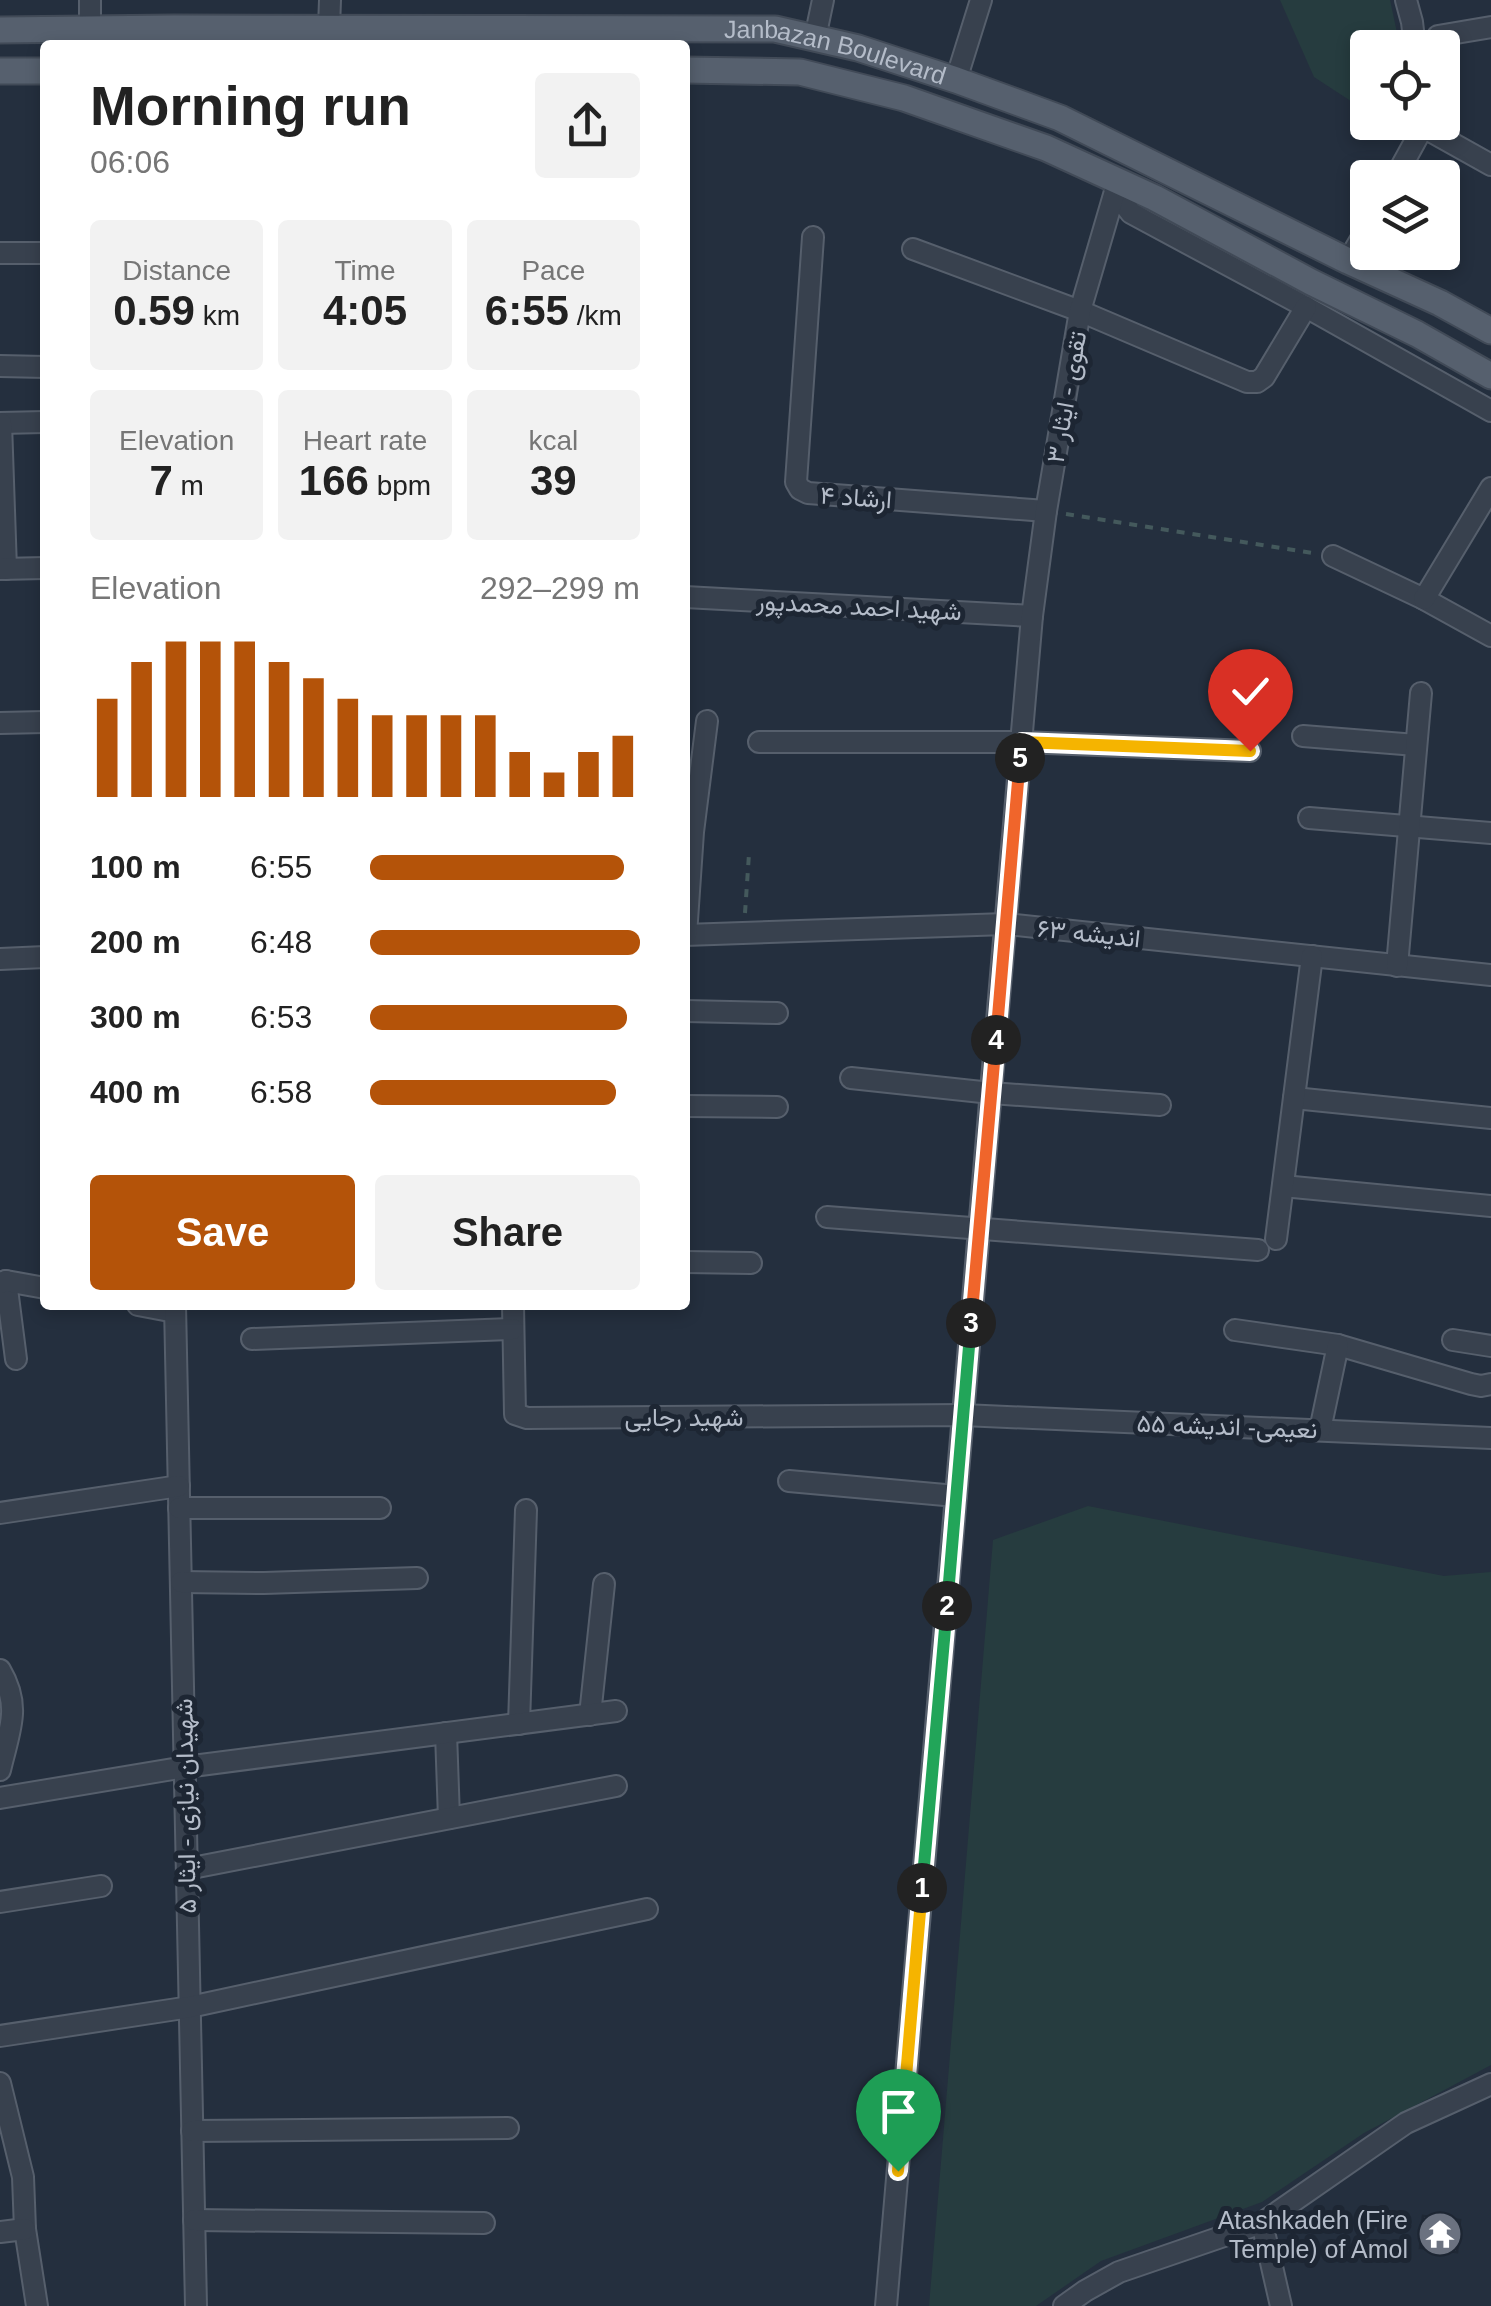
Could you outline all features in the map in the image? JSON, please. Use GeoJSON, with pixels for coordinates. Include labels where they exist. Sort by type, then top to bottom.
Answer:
{"type":"FeatureCollection","features":[{"type":"Feature","properties":{"kind":"main road","name":"Janbazan Boulevard"},"geometry":{"type":"LineString","coordinates":[[0,30],[775,29],[858,48],[1060,118],[1491,331]]}},
{"type":"Feature","properties":{"kind":"main road","name":"Janbazan Boulevard"},"geometry":{"type":"LineString","coordinates":[[690,70],[800,72],[904,98],[1046,148],[1155,198],[1486,373]]}},
{"type":"Feature","properties":{"kind":"main road"},"geometry":{"type":"LineString","coordinates":[[0,71],[40,71]]}},
{"type":"Feature","properties":{"kind":"main road"},"geometry":{"type":"LineString","coordinates":[[1417,334],[1429,333],[1439,326],[1443,315],[1440,303]]}},
{"type":"Feature","properties":{"kind":"main road"},"geometry":{"type":"LineString","coordinates":[[1486,373],[1479,352],[1491,341]]}},
{"type":"Feature","properties":{"kind":"street"},"geometry":{"type":"LineString","coordinates":[[90,0],[90,29]]}},
{"type":"Feature","properties":{"kind":"street"},"geometry":{"type":"LineString","coordinates":[[329,28],[330,0]]}},
{"type":"Feature","properties":{"kind":"street"},"geometry":{"type":"LineString","coordinates":[[815,38],[824,0]]}},
{"type":"Feature","properties":{"kind":"street"},"geometry":{"type":"LineString","coordinates":[[956,80],[981,0]]}},
{"type":"Feature","properties":{"kind":"street"},"geometry":{"type":"LineString","coordinates":[[1406,0],[1413,30]]}},
{"type":"Feature","properties":{"kind":"street"},"geometry":{"type":"LineString","coordinates":[[1460,33],[1491,28]]}},
{"type":"Feature","properties":{"kind":"street"},"geometry":{"type":"LineString","coordinates":[[1448,140],[1491,165]]}},
{"type":"Feature","properties":{"kind":"street"},"geometry":{"type":"LineString","coordinates":[[1118,181],[1124,204],[1131,213],[1491,411]]}},
{"type":"Feature","properties":{"kind":"street","name":"تقوی - ایثار ۳"},"geometry":{"type":"LineString","coordinates":[[886,2306],[1032,616],[1080,311],[1118,181]]}},
{"type":"Feature","properties":{"kind":"street","name":"ارشاد ۴"},"geometry":{"type":"LineString","coordinates":[[814,237],[796,482],[800,488],[808,493],[1046,511]]}},
{"type":"Feature","properties":{"kind":"street"},"geometry":{"type":"LineString","coordinates":[[914,249],[1080,311],[1248,382],[1264,377],[1306,307]]}},
{"type":"Feature","properties":{"kind":"street"},"geometry":{"type":"LineString","coordinates":[[0,253],[40,254]]}},
{"type":"Feature","properties":{"kind":"street"},"geometry":{"type":"LineString","coordinates":[[1348,261],[1350,258]]}},
{"type":"Feature","properties":{"kind":"street"},"geometry":{"type":"LineString","coordinates":[[0,366],[40,367]]}},
{"type":"Feature","properties":{"kind":"street"},"geometry":{"type":"LineString","coordinates":[[40,422],[1,424],[3,568],[40,568]]}},
{"type":"Feature","properties":{"kind":"street"},"geometry":{"type":"LineString","coordinates":[[1424,600],[1491,488]]}},
{"type":"Feature","properties":{"kind":"street"},"geometry":{"type":"LineString","coordinates":[[1332,556],[1491,636]]}},
{"type":"Feature","properties":{"kind":"street","name":"شهید احمد محمدپور"},"geometry":{"type":"LineString","coordinates":[[690,597],[1032,616]]}},
{"type":"Feature","properties":{"kind":"street"},"geometry":{"type":"LineString","coordinates":[[1397,966],[1421,693]]}},
{"type":"Feature","properties":{"kind":"street"},"geometry":{"type":"LineString","coordinates":[[690,871],[707,721]]}},
{"type":"Feature","properties":{"kind":"street"},"geometry":{"type":"LineString","coordinates":[[0,723],[40,722]]}},
{"type":"Feature","properties":{"kind":"street"},"geometry":{"type":"LineString","coordinates":[[1303,736],[1416,746]]}},
{"type":"Feature","properties":{"kind":"street"},"geometry":{"type":"LineString","coordinates":[[759,742],[1022,742],[1250,751]]}},
{"type":"Feature","properties":{"kind":"street"},"geometry":{"type":"LineString","coordinates":[[1310,818],[1491,834]]}},
{"type":"Feature","properties":{"kind":"street","name":"اندیشه ۶۳"},"geometry":{"type":"LineString","coordinates":[[690,935],[1006,924],[1491,976]]}},
{"type":"Feature","properties":{"kind":"street"},"geometry":{"type":"LineString","coordinates":[[828,1217],[1267,1245],[1282,1186],[1312,956]]}},
{"type":"Feature","properties":{"kind":"street"},"geometry":{"type":"LineString","coordinates":[[4,964],[40,958]]}},
{"type":"Feature","properties":{"kind":"street"},"geometry":{"type":"LineString","coordinates":[[690,1011],[777,1013]]}},
{"type":"Feature","properties":{"kind":"street"},"geometry":{"type":"LineString","coordinates":[[851,1078],[1160,1105]]}},
{"type":"Feature","properties":{"kind":"street"},"geometry":{"type":"LineString","coordinates":[[1294,1098],[1491,1118]]}},
{"type":"Feature","properties":{"kind":"street"},"geometry":{"type":"LineString","coordinates":[[690,1106],[777,1107]]}},
{"type":"Feature","properties":{"kind":"street"},"geometry":{"type":"LineString","coordinates":[[1282,1186],[1491,1206]]}},
{"type":"Feature","properties":{"kind":"street"},"geometry":{"type":"LineString","coordinates":[[690,1262],[751,1263]]}},
{"type":"Feature","properties":{"kind":"street"},"geometry":{"type":"LineString","coordinates":[[16,1359],[3,1282],[40,1287]]}},
{"type":"Feature","properties":{"kind":"street","name":"شهیدان نیازی - ایثار ۵"},"geometry":{"type":"LineString","coordinates":[[175,1310],[196,2306]]}},
{"type":"Feature","properties":{"kind":"street","name":"شهید رجایی"},"geometry":{"type":"LineString","coordinates":[[513,1310],[515,1414],[527,1418],[963,1415]]}},
{"type":"Feature","properties":{"kind":"street"},"geometry":{"type":"LineString","coordinates":[[252,1338],[513,1330]]}},
{"type":"Feature","properties":{"kind":"street"},"geometry":{"type":"LineString","coordinates":[[1235,1330],[1338,1345],[1471,1384],[1491,1384]]}},
{"type":"Feature","properties":{"kind":"street"},"geometry":{"type":"LineString","coordinates":[[1453,1340],[1491,1346]]}},
{"type":"Feature","properties":{"kind":"street"},"geometry":{"type":"LineString","coordinates":[[1320,1430],[1338,1345]]}},
{"type":"Feature","properties":{"kind":"street","name":"نعیمی- اندیشه ۵۵"},"geometry":{"type":"LineString","coordinates":[[963,1415],[1491,1438]]}},
{"type":"Feature","properties":{"kind":"street"},"geometry":{"type":"LineString","coordinates":[[789,1480],[956,1496]]}},
{"type":"Feature","properties":{"kind":"street"},"geometry":{"type":"LineString","coordinates":[[0,1514],[179,1486]]}},
{"type":"Feature","properties":{"kind":"street"},"geometry":{"type":"LineString","coordinates":[[179,1508],[380,1508]]}},
{"type":"Feature","properties":{"kind":"street"},"geometry":{"type":"LineString","coordinates":[[519,1724],[526,1510]]}},
{"type":"Feature","properties":{"kind":"street"},"geometry":{"type":"LineString","coordinates":[[181,1582],[416,1578]]}},
{"type":"Feature","properties":{"kind":"street"},"geometry":{"type":"LineString","coordinates":[[590,1714],[604,1584]]}},
{"type":"Feature","properties":{"kind":"street"},"geometry":{"type":"LineString","coordinates":[[0,1670],[11,1692],[0,1770]]}},
{"type":"Feature","properties":{"kind":"street"},"geometry":{"type":"LineString","coordinates":[[0,1798],[185,1768],[616,1711]]}},
{"type":"Feature","properties":{"kind":"street"},"geometry":{"type":"LineString","coordinates":[[446,1733],[449,1818]]}},
{"type":"Feature","properties":{"kind":"street"},"geometry":{"type":"LineString","coordinates":[[187,1870],[616,1786]]}},
{"type":"Feature","properties":{"kind":"street"},"geometry":{"type":"LineString","coordinates":[[0,1902],[101,1886]]}},
{"type":"Feature","properties":{"kind":"street"},"geometry":{"type":"LineString","coordinates":[[0,2036],[190,2007],[647,1909]]}},
{"type":"Feature","properties":{"kind":"street"},"geometry":{"type":"LineString","coordinates":[[0,2084],[23,2177],[24,2229],[37,2306]]}},
{"type":"Feature","properties":{"kind":"street"},"geometry":{"type":"LineString","coordinates":[[1064,2306],[1119,2272],[1262,2223],[1406,2123],[1491,2084]]}},
{"type":"Feature","properties":{"kind":"street"},"geometry":{"type":"LineString","coordinates":[[192,2131],[508,2128]]}},
{"type":"Feature","properties":{"kind":"street"},"geometry":{"type":"LineString","coordinates":[[194,2220],[484,2223]]}},
{"type":"Feature","properties":{"kind":"street"},"geometry":{"type":"LineString","coordinates":[[1262,2223],[1280,2306]]}},
{"type":"Feature","properties":{"kind":"street"},"geometry":{"type":"LineString","coordinates":[[0,2232],[24,2229]]}},
{"type":"Feature","properties":{"kind":"path"},"geometry":{"type":"LineString","coordinates":[[1046,511],[1332,556]]}},
{"type":"Feature","properties":{"kind":"path"},"geometry":{"type":"LineString","coordinates":[[744,933],[749,854]]}},
{"type":"Feature","properties":{"kind":"green space"},"geometry":{"type":"Polygon","coordinates":[[[1280,0],[1390,0],[1396,30],[1350,30],[1350,100],[1314,77],[1280,0]]]}},
{"type":"Feature","properties":{"kind":"green space"},"geometry":{"type":"Polygon","coordinates":[[[1088,1506],[1444,1576],[1491,1572],[1491,2065],[1364,2133],[1262,2202],[1101,2261],[1036,2306],[929,2306],[993,1540],[1088,1506]]]}},
{"type":"Feature","properties":{"kind":"building","name":"Atashkadeh (Fire Temple) of Amol"},"geometry":{"type":"Polygon","coordinates":[[[1423,2216],[1460,2220],[1457,2252],[1420,2248],[1423,2216]]]}},
{"type":"Feature","properties":{"kind":"place","name":"Atashkadeh (Fire Temple) of Amol"},"geometry":{"type":"Point","coordinates":[1440,2234]}},
{"type":"Feature","properties":{"kind":"route"},"geometry":{"type":"LineString","coordinates":[[898,2171],[1022,742],[1250,751]]}}]}
